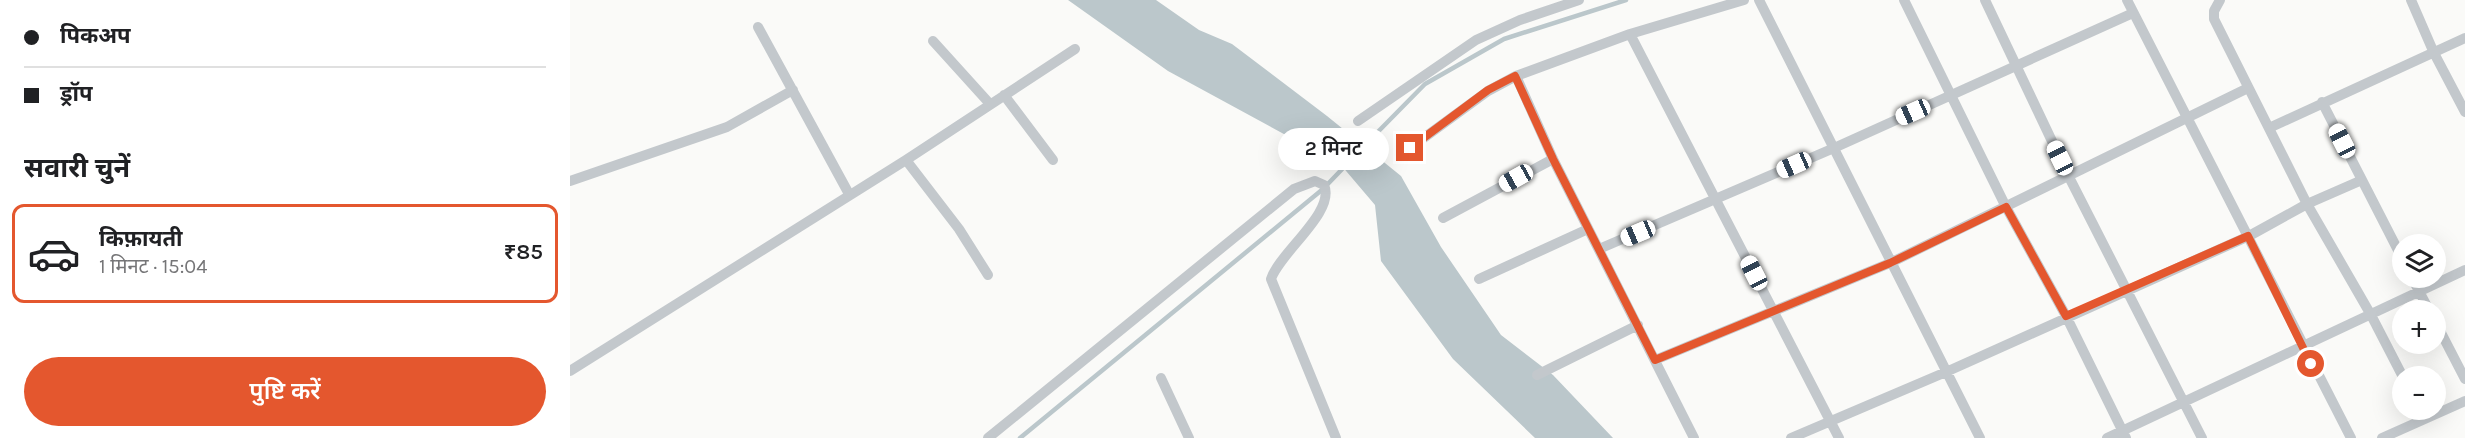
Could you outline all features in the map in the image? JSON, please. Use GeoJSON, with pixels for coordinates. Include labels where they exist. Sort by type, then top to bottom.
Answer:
{"type":"FeatureCollection","features":[{"type":"Feature","properties":{"kind":"street"},"geometry":{"type":"LineString","coordinates":[[1358,121],[1476,40],[1520,20],[1579,0]]}},
{"type":"Feature","properties":{"kind":"street"},"geometry":{"type":"LineString","coordinates":[[1410,148],[1488,90],[1515,76],[1630,34],[1744,0]]}},
{"type":"Feature","properties":{"kind":"street"},"geometry":{"type":"LineString","coordinates":[[1760,0],[1890,263],[1980,438]]}},
{"type":"Feature","properties":{"kind":"street"},"geometry":{"type":"LineString","coordinates":[[1904,0],[2006,207],[2066,316],[2124,434]]}},
{"type":"Feature","properties":{"kind":"street"},"geometry":{"type":"LineString","coordinates":[[1985,0],[2069,177],[2202,438]]}},
{"type":"Feature","properties":{"kind":"street"},"geometry":{"type":"LineString","coordinates":[[2127,0],[2301,345],[2351,438]]}},
{"type":"Feature","properties":{"kind":"street"},"geometry":{"type":"LineString","coordinates":[[2220,0],[2214,11],[2214,19],[2307,204],[2371,315],[2397,366]]}},
{"type":"Feature","properties":{"kind":"street"},"geometry":{"type":"LineString","coordinates":[[2410,0],[2465,112]]}},
{"type":"Feature","properties":{"kind":"street"},"geometry":{"type":"LineString","coordinates":[[1599,249],[1834,148],[2133,13]]}},
{"type":"Feature","properties":{"kind":"street"},"geometry":{"type":"LineString","coordinates":[[758,27],[849,194]]}},
{"type":"Feature","properties":{"kind":"street"},"geometry":{"type":"LineString","coordinates":[[1630,34],[1839,438]]}},
{"type":"Feature","properties":{"kind":"street"},"geometry":{"type":"LineString","coordinates":[[2270,128],[2322,102],[2465,38]]}},
{"type":"Feature","properties":{"kind":"street"},"geometry":{"type":"LineString","coordinates":[[933,41],[990,104]]}},
{"type":"Feature","properties":{"kind":"street"},"geometry":{"type":"LineString","coordinates":[[570,371],[906,160],[1075,49]]}},
{"type":"Feature","properties":{"kind":"street"},"geometry":{"type":"LineString","coordinates":[[1515,76],[1553,159],[1694,438]]}},
{"type":"Feature","properties":{"kind":"street"},"geometry":{"type":"LineString","coordinates":[[1655,360],[1890,263],[2248,88]]}},
{"type":"Feature","properties":{"kind":"street"},"geometry":{"type":"LineString","coordinates":[[570,181],[727,127],[793,90]]}},
{"type":"Feature","properties":{"kind":"street"},"geometry":{"type":"LineString","coordinates":[[1004,95],[1053,160]]}},
{"type":"Feature","properties":{"kind":"street"},"geometry":{"type":"LineString","coordinates":[[2322,102],[2392,239]]}},
{"type":"Feature","properties":{"kind":"street"},"geometry":{"type":"LineString","coordinates":[[1443,218],[1553,159]]}},
{"type":"Feature","properties":{"kind":"street"},"geometry":{"type":"LineString","coordinates":[[906,160],[958,230],[988,276]]}},
{"type":"Feature","properties":{"kind":"street"},"geometry":{"type":"LineString","coordinates":[[1791,438],[1946,372],[2248,236],[2307,204],[2362,180]]}},
{"type":"Feature","properties":{"kind":"street"},"geometry":{"type":"LineString","coordinates":[[988,438],[1294,189],[1306,182],[1315,181],[1326,189],[1324,205],[1315,220],[1278,263],[1271,279],[1336,438]]}},
{"type":"Feature","properties":{"kind":"street"},"geometry":{"type":"LineString","coordinates":[[1479,279],[1588,229]]}},
{"type":"Feature","properties":{"kind":"street"},"geometry":{"type":"LineString","coordinates":[[2106,438],[2124,434],[2183,402],[2301,345],[2371,315],[2465,270]]}},
{"type":"Feature","properties":{"kind":"street"},"geometry":{"type":"LineString","coordinates":[[2417,288],[2424,300]]}},
{"type":"Feature","properties":{"kind":"street"},"geometry":{"type":"LineString","coordinates":[[1537,375],[1638,325]]}},
{"type":"Feature","properties":{"kind":"street"},"geometry":{"type":"LineString","coordinates":[[2446,342],[2465,379]]}},
{"type":"Feature","properties":{"kind":"street"},"geometry":{"type":"LineString","coordinates":[[1161,378],[1189,438]]}},
{"type":"Feature","properties":{"kind":"street"},"geometry":{"type":"LineString","coordinates":[[2446,407],[2465,401]]}},
{"type":"Feature","properties":{"kind":"street"},"geometry":{"type":"LineString","coordinates":[[2382,438],[2412,420]]}},
{"type":"Feature","properties":{"kind":"shaded area"},"geometry":{"type":"Polygon","coordinates":[[[1068,0],[1156,0],[1199,30],[1232,44],[1327,116],[1401,176],[1441,247],[1501,335],[1553,375],[1613,438],[1535,438],[1453,359],[1381,261],[1375,205],[1341,165],[1168,71],[1068,0]]]}},
{"type":"Feature","properties":{"kind":"waterway"},"geometry":{"type":"LineString","coordinates":[[1361,149],[1425,84],[1504,39],[1626,0]]}},
{"type":"Feature","properties":{"kind":"waterway"},"geometry":{"type":"LineString","coordinates":[[1020,438],[1323,189],[1347,164]]}},
{"type":"Feature","properties":{"kind":"route"},"geometry":{"type":"LineString","coordinates":[[1410,148],[1488,90],[1515,76],[1553,159],[1655,360],[1890,263],[2006,207],[2066,316],[2248,236],[2311,364]]}}]}
